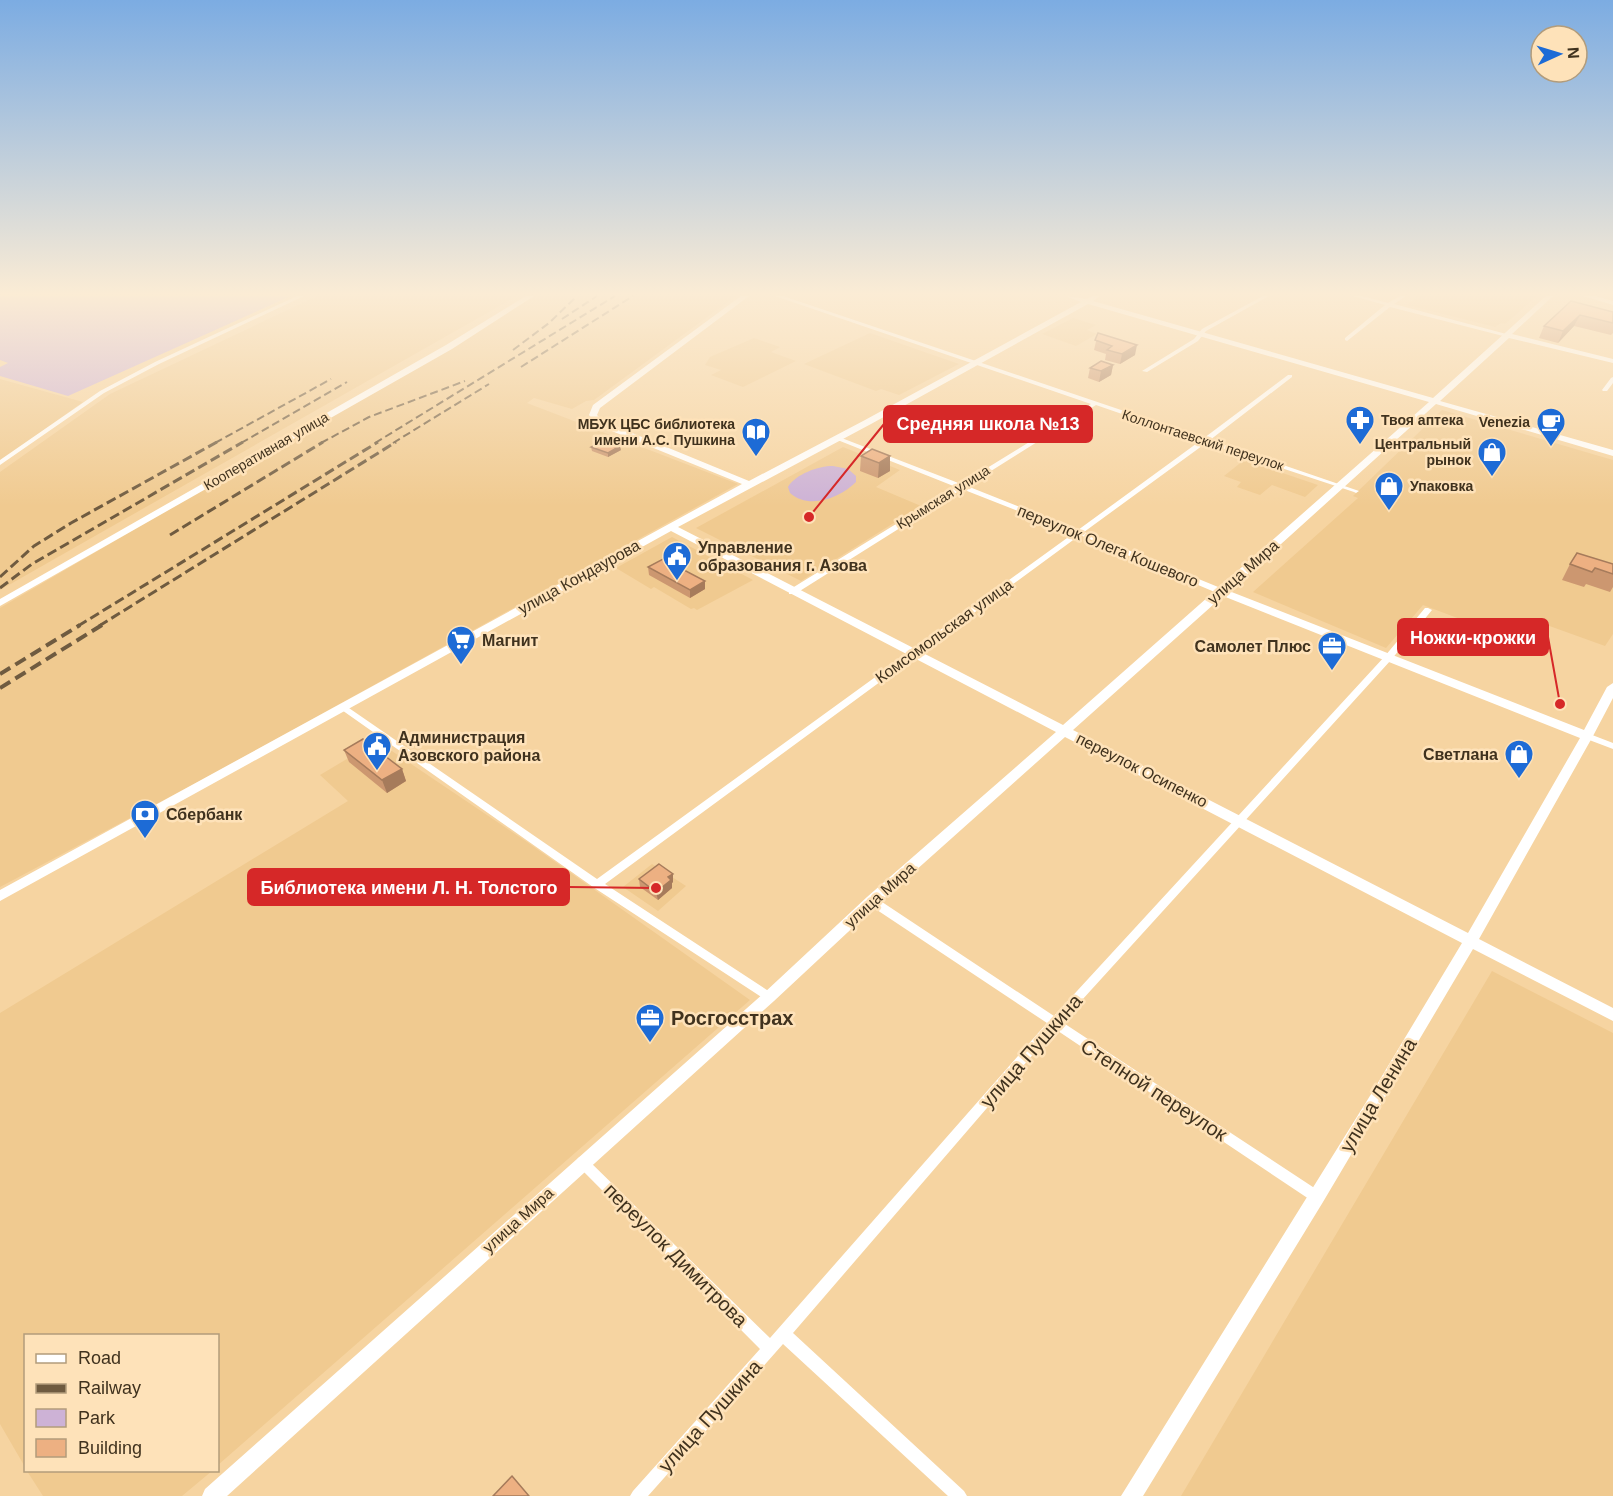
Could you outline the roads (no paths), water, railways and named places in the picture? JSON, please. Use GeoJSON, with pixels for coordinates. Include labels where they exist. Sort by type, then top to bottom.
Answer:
{"type":"FeatureCollection","features":[{"type":"Feature","properties":{"kind":"street"},"geometry":{"type":"LineString","coordinates":[[0,464],[102,392],[152,366]]}},
{"type":"Feature","properties":{"kind":"street","name":"Кооперативная улица"},"geometry":{"type":"LineString","coordinates":[[0,603],[416,366]]}},
{"type":"Feature","properties":{"kind":"street"},"geometry":{"type":"LineString","coordinates":[[652,366],[596,407],[593,415],[600,423],[749,484]]}},
{"type":"Feature","properties":{"kind":"street","name":"улица Кондаурова"},"geometry":{"type":"LineString","coordinates":[[0,896],[670,527],[971,366]]}},
{"type":"Feature","properties":{"kind":"street","name":"Коллонтаевский переулок"},"geometry":{"type":"LineString","coordinates":[[979,366],[1356,491]]}},
{"type":"Feature","properties":{"kind":"street"},"geometry":{"type":"LineString","coordinates":[[1145,371],[1154,366]]}},
{"type":"Feature","properties":{"kind":"street"},"geometry":{"type":"LineString","coordinates":[[1309,366],[1613,453]]}},
{"type":"Feature","properties":{"kind":"street","name":"улица Мира"},"geometry":{"type":"LineString","coordinates":[[212,1496],[582,1162],[769,997],[872,901],[1473,366]]}},
{"type":"Feature","properties":{"kind":"street","name":"Комсомольская улица"},"geometry":{"type":"LineString","coordinates":[[597,884],[1290,376]]}},
{"type":"Feature","properties":{"kind":"street"},"geometry":{"type":"LineString","coordinates":[[1605,390],[1613,379]]}},
{"type":"Feature","properties":{"kind":"street","name":"Крымская улица"},"geometry":{"type":"LineString","coordinates":[[792,592],[958,486],[1094,404]]}},
{"type":"Feature","properties":{"kind":"street","name":"переулок Олега Кошевого"},"geometry":{"type":"LineString","coordinates":[[837,438],[1613,746]]}},
{"type":"Feature","properties":{"kind":"street","name":"переулок Осипенко"},"geometry":{"type":"LineString","coordinates":[[670,527],[1613,1015]]}},
{"type":"Feature","properties":{"kind":"street","name":"улица Пушкина"},"geometry":{"type":"LineString","coordinates":[[638,1496],[783,1335],[1053,1024],[1388,658],[1428,610]]}},
{"type":"Feature","properties":{"kind":"street","name":"улица Ленина"},"geometry":{"type":"LineString","coordinates":[[1131,1496],[1317,1197],[1470,940],[1613,687]]}},
{"type":"Feature","properties":{"kind":"street"},"geometry":{"type":"LineString","coordinates":[[343,708],[597,884],[769,997]]}},
{"type":"Feature","properties":{"kind":"street","name":"Степной переулок"},"geometry":{"type":"LineString","coordinates":[[872,901],[1053,1024],[1317,1197]]}},
{"type":"Feature","properties":{"kind":"street","name":"переулок Димитрова"},"geometry":{"type":"LineString","coordinates":[[582,1162],[770,1348]]}},
{"type":"Feature","properties":{"kind":"street"},"geometry":{"type":"LineString","coordinates":[[783,1335],[959,1496]]}},
{"type":"Feature","properties":{"kind":"railway"},"geometry":{"type":"LineString","coordinates":[[375,443],[501,366]]}},
{"type":"Feature","properties":{"kind":"railway"},"geometry":{"type":"LineString","coordinates":[[215,443],[331,379]]}},
{"type":"Feature","properties":{"kind":"railway"},"geometry":{"type":"LineString","coordinates":[[321,443],[369,417],[465,381]]}},
{"type":"Feature","properties":{"kind":"railway"},"geometry":{"type":"LineString","coordinates":[[241,443],[347,382]]}},
{"type":"Feature","properties":{"kind":"railway"},"geometry":{"type":"LineString","coordinates":[[393,443],[489,384]]}},
{"type":"Feature","properties":{"kind":"railway"},"geometry":{"type":"LineString","coordinates":[[0,577],[34,546],[217,442]]}},
{"type":"Feature","properties":{"kind":"railway"},"geometry":{"type":"LineString","coordinates":[[0,588],[32,564],[243,442]]}},
{"type":"Feature","properties":{"kind":"railway"},"geometry":{"type":"LineString","coordinates":[[170,535],[323,442]]}},
{"type":"Feature","properties":{"kind":"railway"},"geometry":{"type":"LineString","coordinates":[[78,626],[378,442]]}},
{"type":"Feature","properties":{"kind":"railway"},"geometry":{"type":"LineString","coordinates":[[99,626],[396,442]]}},
{"type":"Feature","properties":{"kind":"railway"},"geometry":{"type":"LineString","coordinates":[[0,674],[80,625]]}},
{"type":"Feature","properties":{"kind":"railway"},"geometry":{"type":"LineString","coordinates":[[0,688],[102,625]]}},
{"type":"Feature","properties":{"kind":"place","name":"Твоя аптека"},"geometry":{"type":"Point","coordinates":[1360,446]}},
{"type":"Feature","properties":{"kind":"place","name":"Venezia"},"geometry":{"type":"Point","coordinates":[1551,448]}},
{"type":"Feature","properties":{"kind":"place","name":"МБУК ЦБС библиотека имени А.С. Пушкина"},"geometry":{"type":"Point","coordinates":[756,458]}},
{"type":"Feature","properties":{"kind":"place","name":"Центральный рынок"},"geometry":{"type":"Point","coordinates":[1492,478]}},
{"type":"Feature","properties":{"kind":"place","name":"Упаковка"},"geometry":{"type":"Point","coordinates":[1389,512]}},
{"type":"Feature","properties":{"kind":"place","name":"Средняя школа №13"},"geometry":{"type":"Point","coordinates":[809,517]}},
{"type":"Feature","properties":{"kind":"place","name":"Управление образования г. Азова"},"geometry":{"type":"Point","coordinates":[677,582]}},
{"type":"Feature","properties":{"kind":"place","name":"Магнит"},"geometry":{"type":"Point","coordinates":[461,666]}},
{"type":"Feature","properties":{"kind":"place","name":"Самолет Плюс"},"geometry":{"type":"Point","coordinates":[1332,672]}},
{"type":"Feature","properties":{"kind":"place","name":"Ножки-крожки"},"geometry":{"type":"Point","coordinates":[1560,704]}},
{"type":"Feature","properties":{"kind":"place","name":"Администрация Азовского района"},"geometry":{"type":"Point","coordinates":[377,772]}},
{"type":"Feature","properties":{"kind":"place","name":"Светлана"},"geometry":{"type":"Point","coordinates":[1519,780]}},
{"type":"Feature","properties":{"kind":"place","name":"Сбербанк"},"geometry":{"type":"Point","coordinates":[145,840]}},
{"type":"Feature","properties":{"kind":"place","name":"Библиотека имени Л. Н. Толстого"},"geometry":{"type":"Point","coordinates":[656,888]}},
{"type":"Feature","properties":{"kind":"place","name":"Росгосстрах"},"geometry":{"type":"Point","coordinates":[650,1044]}}]}
